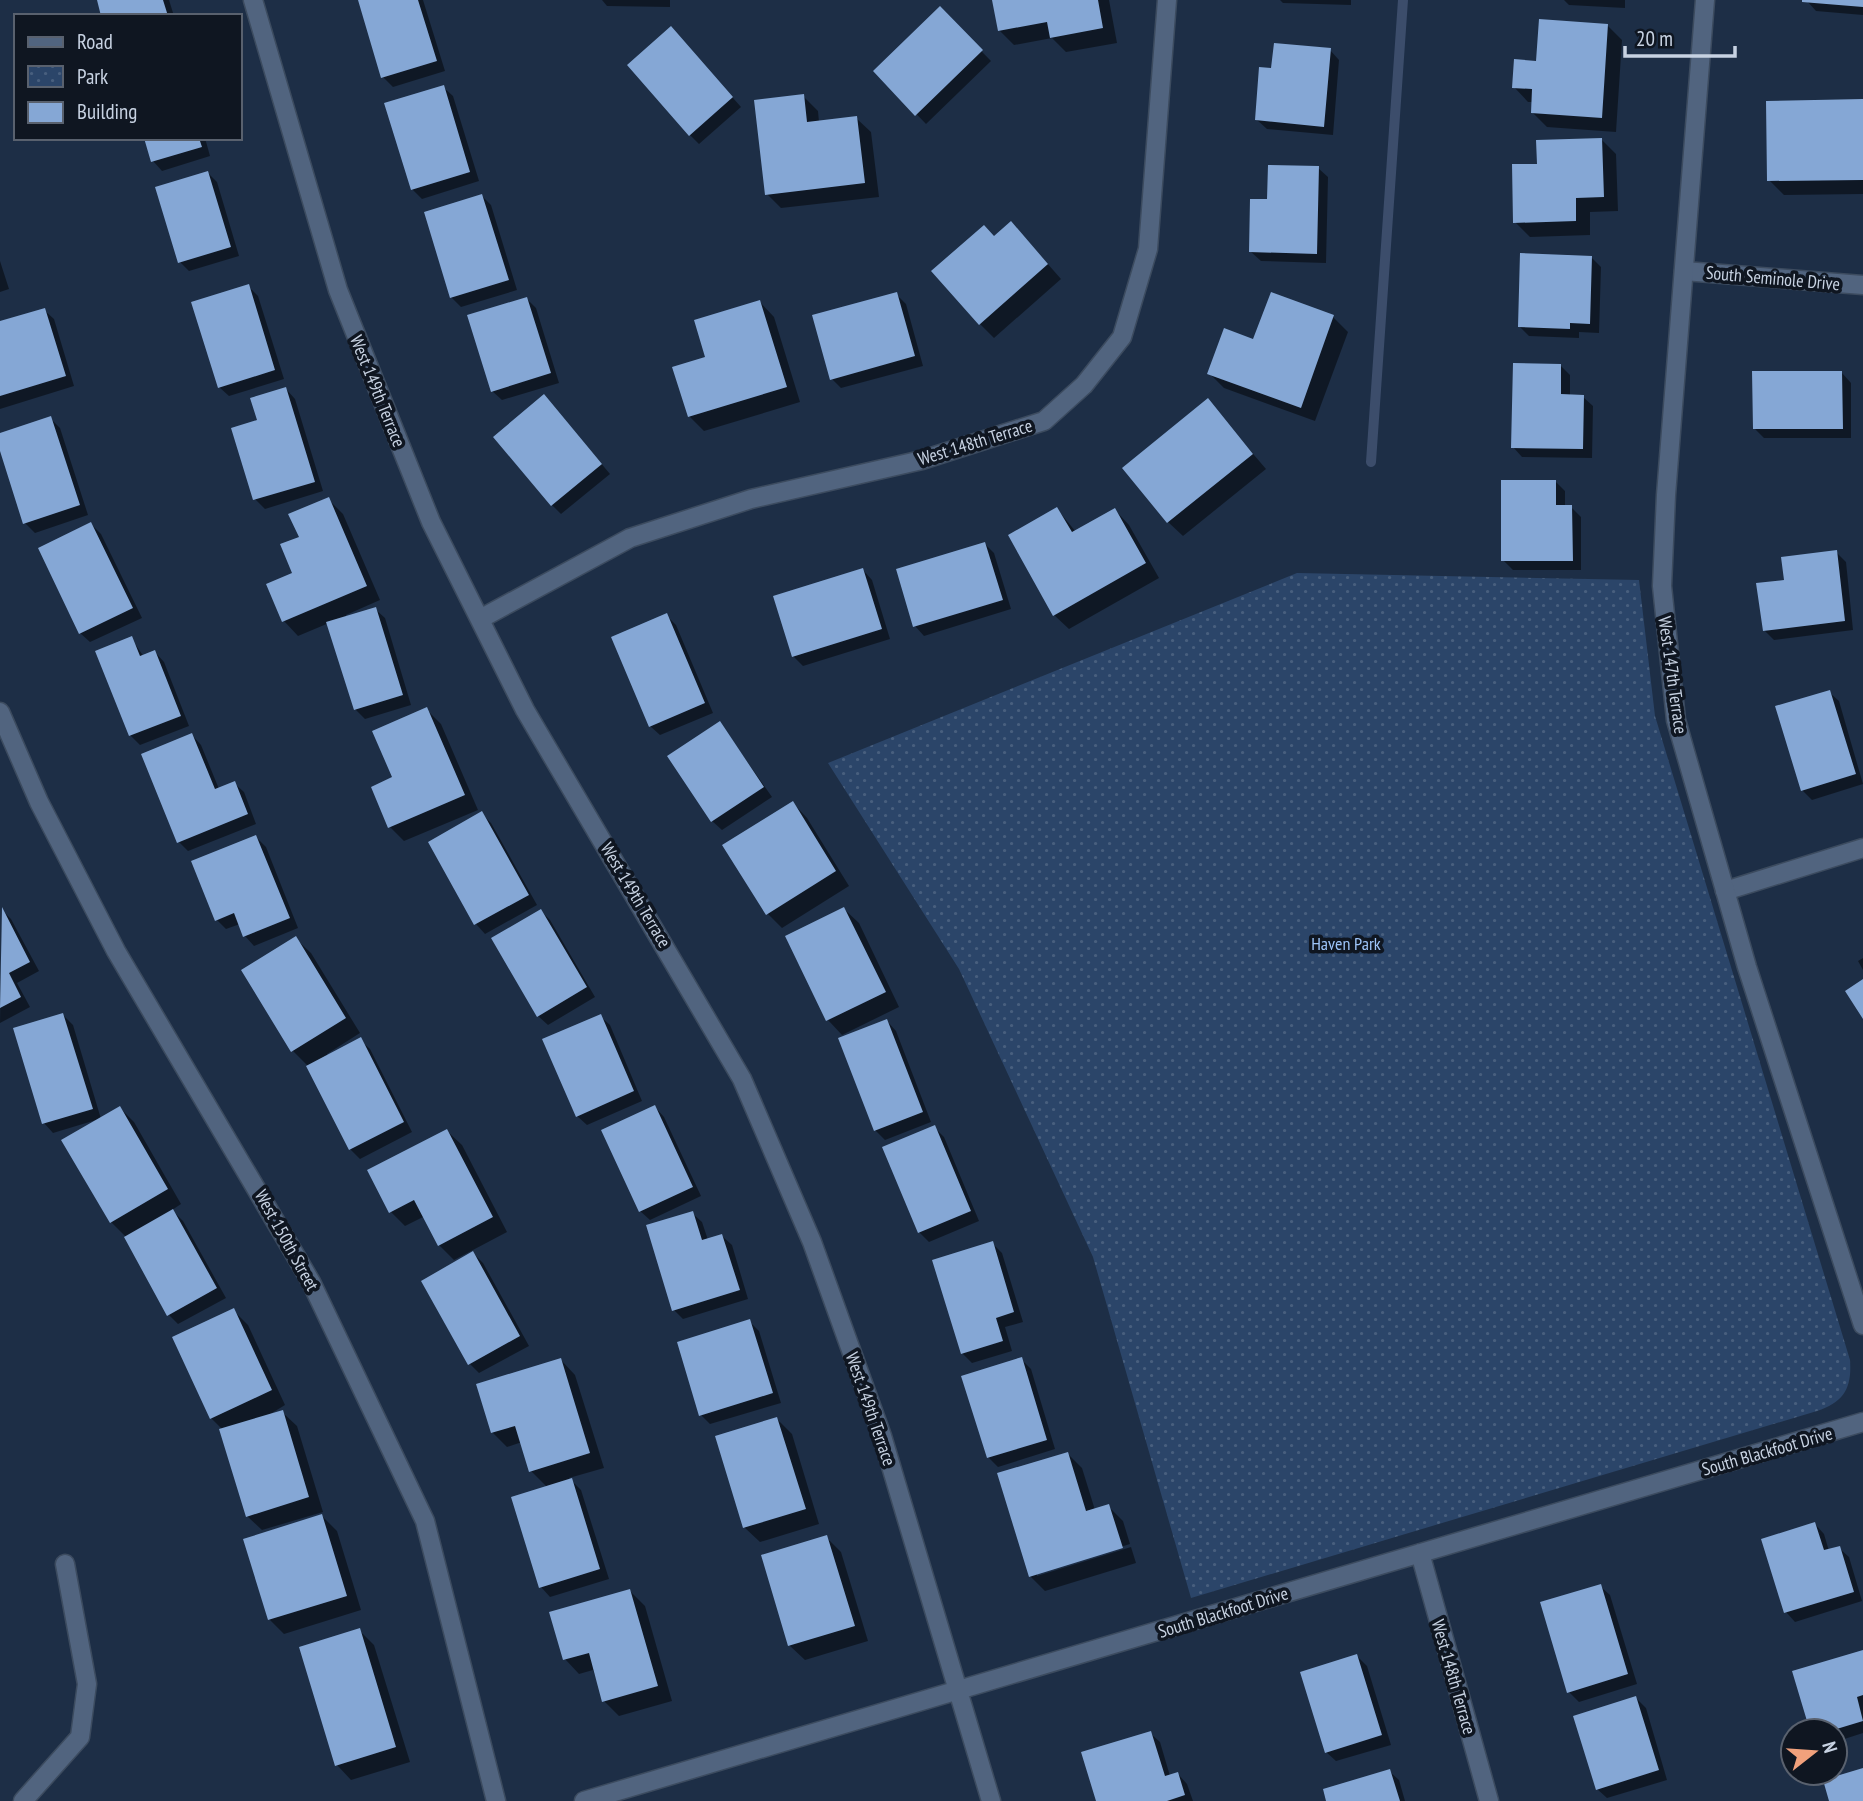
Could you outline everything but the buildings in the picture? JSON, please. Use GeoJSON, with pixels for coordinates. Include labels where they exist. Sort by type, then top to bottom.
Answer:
{"type":"FeatureCollection","features":[{"type":"Feature","properties":{"kind":"street","name":"West 149th Terrace"},"geometry":{"type":"LineString","coordinates":[[253,0],[338,290],[431,522],[525,710],[742,1079],[812,1242],[882,1436],[991,1801]]}},
{"type":"Feature","properties":{"kind":"street","name":"West 148th Terrace"},"geometry":{"type":"LineString","coordinates":[[480,619],[630,538],[751,499],[922,460],[1044,421],[1084,385],[1122,337],[1148,249],[1167,0]]}},
{"type":"Feature","properties":{"kind":"street","name":"West 147th Terrace"},"geometry":{"type":"LineString","coordinates":[[1705,0],[1662,586],[1676,720],[1725,891],[1863,1325]]}},
{"type":"Feature","properties":{"kind":"street","name":"South Seminole Drive"},"geometry":{"type":"LineString","coordinates":[[1684,271],[1863,285]]}},
{"type":"Feature","properties":{"kind":"street","name":"West 150th Street"},"geometry":{"type":"LineString","coordinates":[[0,712],[39,802],[116,951],[311,1282],[425,1521],[496,1801]]}},
{"type":"Feature","properties":{"kind":"street"},"geometry":{"type":"LineString","coordinates":[[1725,891],[1863,848]]}},
{"type":"Feature","properties":{"kind":"street","name":"South Blackfoot Drive"},"geometry":{"type":"LineString","coordinates":[[584,1801],[1863,1422]]}},
{"type":"Feature","properties":{"kind":"street","name":"West 148th Terrace"},"geometry":{"type":"LineString","coordinates":[[1420,1553],[1489,1801]]}},
{"type":"Feature","properties":{"kind":"street"},"geometry":{"type":"LineString","coordinates":[[23,1801],[80,1737],[87,1684],[65,1564]]}},
{"type":"Feature","properties":{"kind":"green space","name":"Haven Park"},"geometry":{"type":"Polygon","coordinates":[[[1297,573],[1639,580],[1655,716],[1850,1360],[1850,1370],[1848,1386],[1840,1398],[1817,1411],[1191,1598],[1093,1257],[959,969],[828,763],[1297,573]]]}},
{"type":"Feature","properties":{"kind":"waterway"},"geometry":{"type":"LineString","coordinates":[[1371,462],[1403,0]]}}]}
